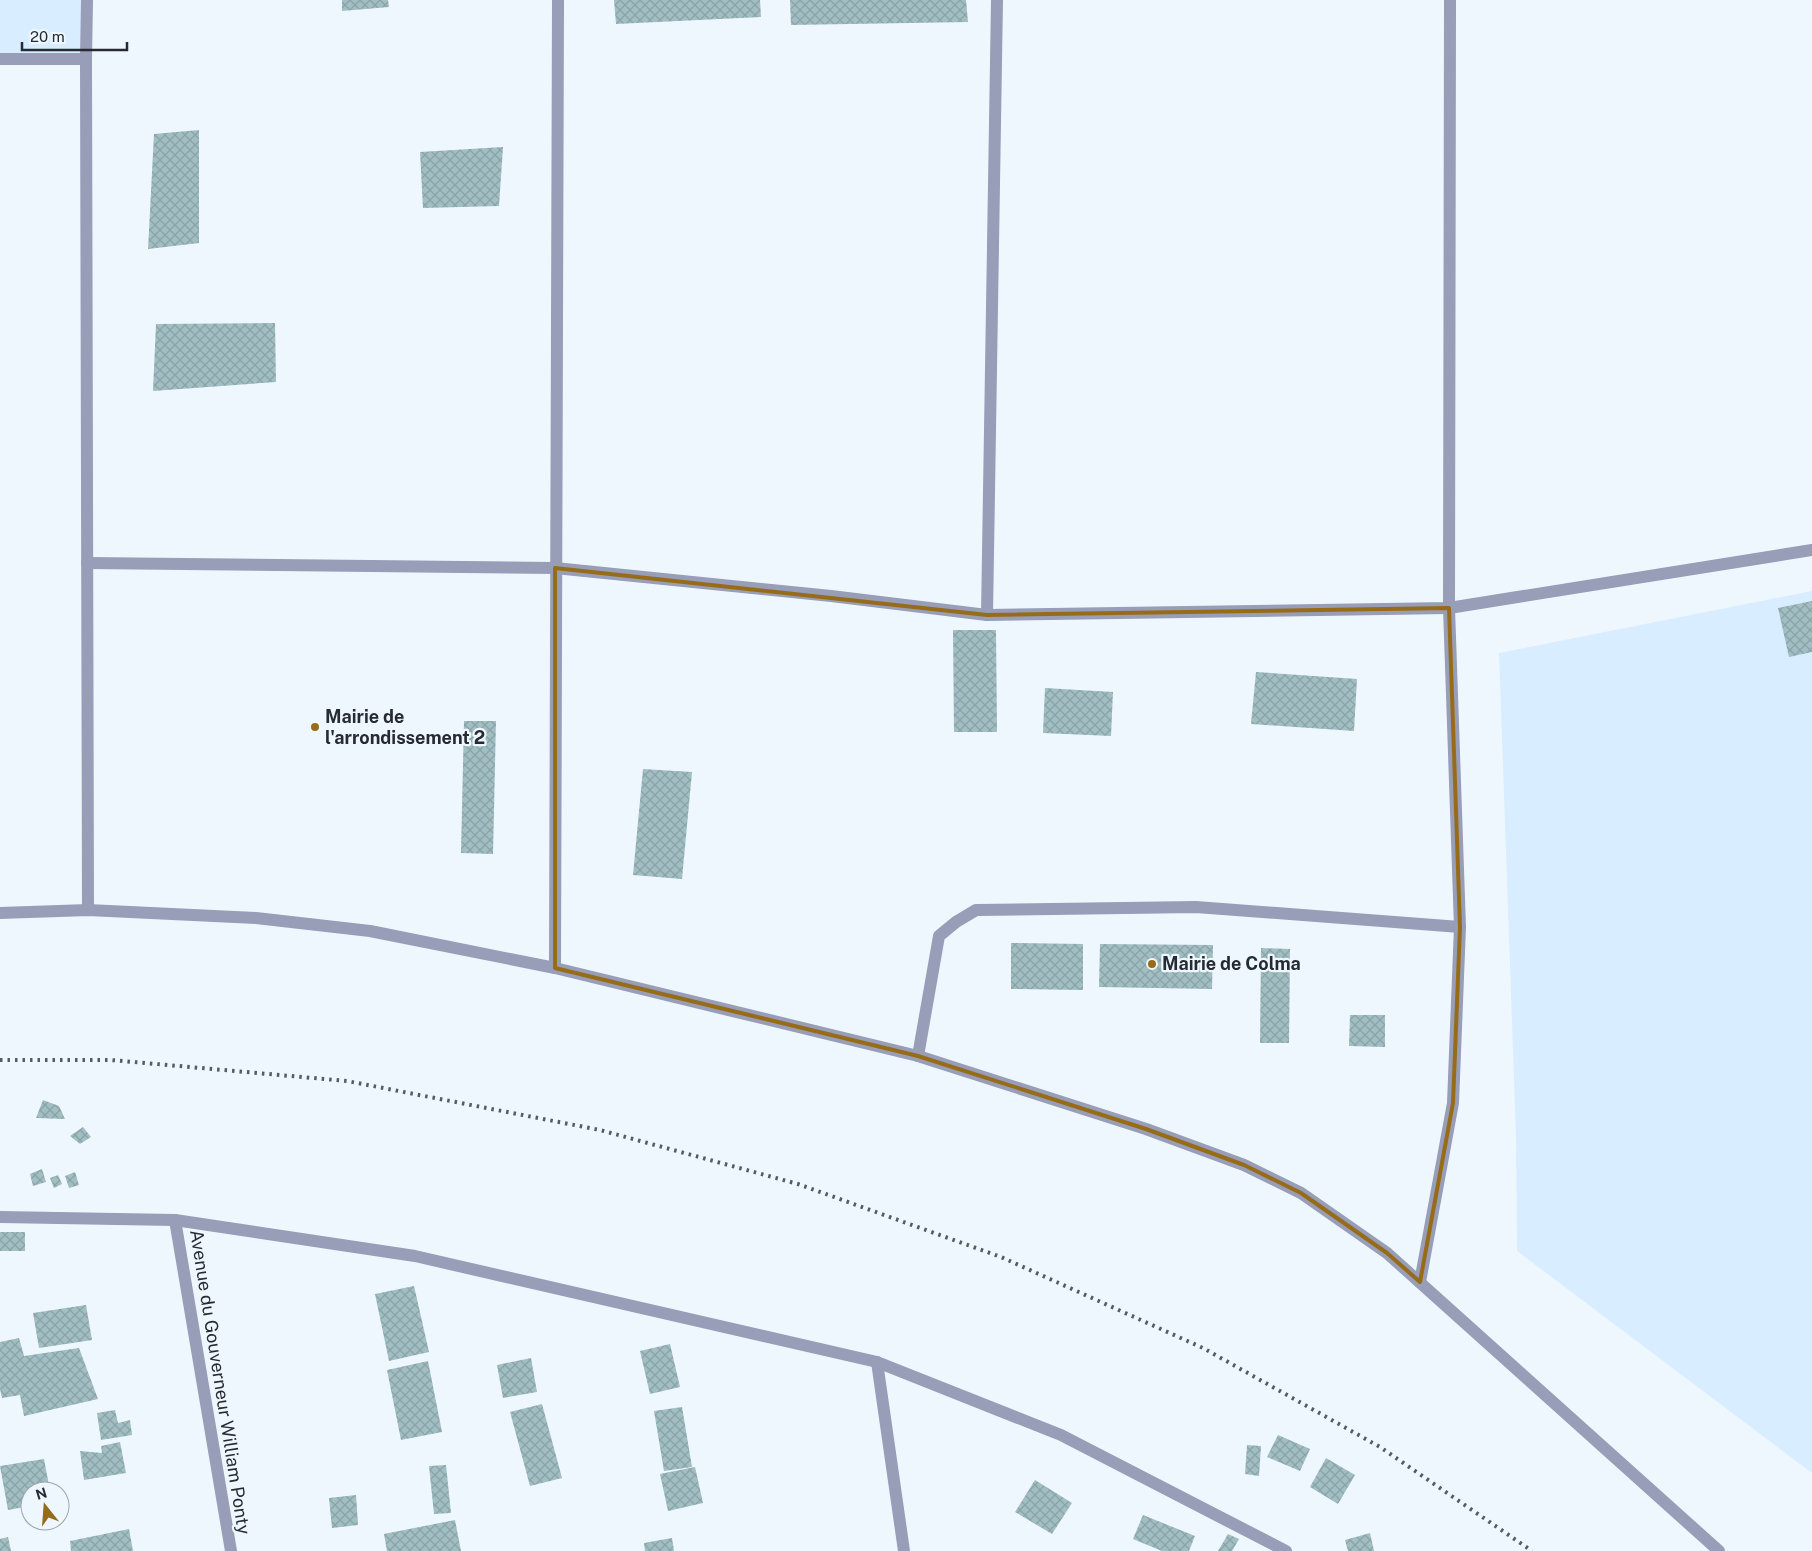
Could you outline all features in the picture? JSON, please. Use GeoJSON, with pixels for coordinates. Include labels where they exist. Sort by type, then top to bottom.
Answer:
{"type":"FeatureCollection","features":[{"type":"Feature","properties":{"kind":"street"},"geometry":{"type":"LineString","coordinates":[[87,0],[88,910]]}},
{"type":"Feature","properties":{"kind":"street"},"geometry":{"type":"LineString","coordinates":[[555,968],[558,0]]}},
{"type":"Feature","properties":{"kind":"street"},"geometry":{"type":"LineString","coordinates":[[987,615],[997,0]]}},
{"type":"Feature","properties":{"kind":"street"},"geometry":{"type":"LineString","coordinates":[[1420,1282],[1454,1103],[1460,927],[1450,608],[1450,0]]}},
{"type":"Feature","properties":{"kind":"street"},"geometry":{"type":"LineString","coordinates":[[0,59],[86,59]]}},
{"type":"Feature","properties":{"kind":"street"},"geometry":{"type":"LineString","coordinates":[[87,563],[555,568],[831,596],[987,615],[1450,608],[1812,550]]}},
{"type":"Feature","properties":{"kind":"street"},"geometry":{"type":"LineString","coordinates":[[918,1056],[939,936],[956,922],[976,910],[1196,907],[1460,927]]}},
{"type":"Feature","properties":{"kind":"street"},"geometry":{"type":"LineString","coordinates":[[0,913],[88,910],[256,918],[370,931],[555,968],[918,1056],[1146,1128],[1244,1165],[1301,1193],[1387,1253],[1719,1551]]}},
{"type":"Feature","properties":{"kind":"street"},"geometry":{"type":"LineString","coordinates":[[0,1218],[175,1220],[415,1256],[877,1362],[1061,1435],[1286,1551]]}},
{"type":"Feature","properties":{"kind":"street","name":"Avenue du Gouverneur William Ponty"},"geometry":{"type":"LineString","coordinates":[[175,1220],[231,1551]]}},
{"type":"Feature","properties":{"kind":"street"},"geometry":{"type":"LineString","coordinates":[[877,1362],[904,1551]]}},
{"type":"Feature","properties":{"kind":"highlighted area"},"geometry":{"type":"Polygon","coordinates":[[[555,568],[987,615],[1449,608],[1460,927],[1453,1103],[1420,1282],[1387,1253],[1301,1193],[1244,1165],[1146,1129],[918,1056],[555,968],[555,568]]]}},
{"type":"Feature","properties":{"kind":"shaded area"},"geometry":{"type":"Polygon","coordinates":[[[0,0],[87,0],[86,59],[0,59],[0,0]]]}},
{"type":"Feature","properties":{"kind":"shaded area"},"geometry":{"type":"Polygon","coordinates":[[[1812,591],[1812,1473],[1517,1251],[1516,1136],[1499,653],[1812,591]]]}},
{"type":"Feature","properties":{"kind":"building"},"geometry":{"type":"Polygon","coordinates":[[[342,0],[388,0],[389,7],[342,11],[342,0]]]}},
{"type":"Feature","properties":{"kind":"building"},"geometry":{"type":"Polygon","coordinates":[[[614,0],[760,0],[761,17],[616,24],[614,0]]]}},
{"type":"Feature","properties":{"kind":"building"},"geometry":{"type":"Polygon","coordinates":[[[790,0],[966,0],[968,22],[791,25],[790,0]]]}},
{"type":"Feature","properties":{"kind":"building"},"geometry":{"type":"Polygon","coordinates":[[[199,130],[199,243],[148,249],[154,134],[199,130]]]}},
{"type":"Feature","properties":{"kind":"building"},"geometry":{"type":"Polygon","coordinates":[[[503,147],[499,206],[423,208],[420,152],[503,147]]]}},
{"type":"Feature","properties":{"kind":"building"},"geometry":{"type":"Polygon","coordinates":[[[275,323],[276,382],[153,391],[156,324],[275,323]]]}},
{"type":"Feature","properties":{"kind":"building"},"geometry":{"type":"Polygon","coordinates":[[[1812,601],[1812,652],[1789,657],[1778,608],[1812,601]]]}},
{"type":"Feature","properties":{"kind":"building"},"geometry":{"type":"Polygon","coordinates":[[[953,630],[996,630],[997,732],[954,732],[953,630]]]}},
{"type":"Feature","properties":{"kind":"building"},"geometry":{"type":"Polygon","coordinates":[[[1256,672],[1357,679],[1354,731],[1251,724],[1256,672]]]}},
{"type":"Feature","properties":{"kind":"building"},"geometry":{"type":"Polygon","coordinates":[[[1045,688],[1113,692],[1111,736],[1043,733],[1045,688]]]}},
{"type":"Feature","properties":{"kind":"building"},"geometry":{"type":"Polygon","coordinates":[[[464,721],[496,721],[493,854],[461,853],[464,721]]]}},
{"type":"Feature","properties":{"kind":"building"},"geometry":{"type":"Polygon","coordinates":[[[643,769],[692,772],[682,879],[633,875],[643,769]]]}},
{"type":"Feature","properties":{"kind":"building"},"geometry":{"type":"Polygon","coordinates":[[[1011,943],[1083,944],[1083,990],[1011,989],[1011,943]]]}},
{"type":"Feature","properties":{"kind":"building"},"geometry":{"type":"Polygon","coordinates":[[[1100,944],[1213,945],[1212,989],[1099,987],[1100,944]]]}},
{"type":"Feature","properties":{"kind":"building"},"geometry":{"type":"Polygon","coordinates":[[[1261,948],[1290,949],[1289,1043],[1260,1043],[1261,948]]]}},
{"type":"Feature","properties":{"kind":"building"},"geometry":{"type":"Polygon","coordinates":[[[1350,1015],[1385,1015],[1385,1047],[1349,1046],[1350,1015]]]}},
{"type":"Feature","properties":{"kind":"building"},"geometry":{"type":"Polygon","coordinates":[[[43,1100],[59,1106],[65,1119],[36,1118],[43,1100]]]}},
{"type":"Feature","properties":{"kind":"building"},"geometry":{"type":"Polygon","coordinates":[[[83,1127],[91,1137],[80,1144],[70,1136],[83,1127]]]}},
{"type":"Feature","properties":{"kind":"building"},"geometry":{"type":"Polygon","coordinates":[[[42,1169],[46,1182],[33,1186],[30,1174],[42,1169]]]}},
{"type":"Feature","properties":{"kind":"building"},"geometry":{"type":"Polygon","coordinates":[[[75,1172],[79,1185],[69,1188],[65,1176],[75,1172]]]}},
{"type":"Feature","properties":{"kind":"building"},"geometry":{"type":"Polygon","coordinates":[[[58,1175],[62,1184],[54,1188],[50,1178],[58,1175]]]}},
{"type":"Feature","properties":{"kind":"building"},"geometry":{"type":"Polygon","coordinates":[[[0,1232],[25,1232],[25,1251],[0,1251],[0,1232]]]}},
{"type":"Feature","properties":{"kind":"building"},"geometry":{"type":"Polygon","coordinates":[[[414,1286],[429,1352],[389,1361],[375,1294],[414,1286]]]}},
{"type":"Feature","properties":{"kind":"building"},"geometry":{"type":"Polygon","coordinates":[[[86,1305],[92,1340],[39,1348],[33,1313],[86,1305]]]}},
{"type":"Feature","properties":{"kind":"building"},"geometry":{"type":"Polygon","coordinates":[[[19,1338],[24,1356],[79,1348],[98,1399],[24,1416],[20,1395],[2,1398],[0,1389],[0,1342],[19,1338]]]}},
{"type":"Feature","properties":{"kind":"building"},"geometry":{"type":"Polygon","coordinates":[[[670,1344],[680,1387],[650,1394],[640,1351],[670,1344]]]}},
{"type":"Feature","properties":{"kind":"building"},"geometry":{"type":"Polygon","coordinates":[[[531,1358],[537,1392],[503,1398],[497,1365],[531,1358]]]}},
{"type":"Feature","properties":{"kind":"building"},"geometry":{"type":"Polygon","coordinates":[[[428,1361],[442,1432],[401,1440],[387,1370],[428,1361]]]}},
{"type":"Feature","properties":{"kind":"building"},"geometry":{"type":"Polygon","coordinates":[[[542,1404],[562,1478],[530,1486],[510,1412],[542,1404]]]}},
{"type":"Feature","properties":{"kind":"building"},"geometry":{"type":"Polygon","coordinates":[[[682,1407],[692,1467],[664,1471],[654,1411],[682,1407]]]}},
{"type":"Feature","properties":{"kind":"building"},"geometry":{"type":"Polygon","coordinates":[[[115,1410],[118,1423],[130,1420],[132,1435],[101,1440],[97,1413],[115,1410]]]}},
{"type":"Feature","properties":{"kind":"building"},"geometry":{"type":"Polygon","coordinates":[[[1278,1435],[1310,1449],[1300,1471],[1267,1457],[1278,1435]]]}},
{"type":"Feature","properties":{"kind":"building"},"geometry":{"type":"Polygon","coordinates":[[[120,1442],[126,1473],[84,1480],[80,1451],[102,1453],[101,1446],[120,1442]]]}},
{"type":"Feature","properties":{"kind":"building"},"geometry":{"type":"Polygon","coordinates":[[[1247,1445],[1261,1446],[1259,1476],[1245,1474],[1247,1445]]]}},
{"type":"Feature","properties":{"kind":"building"},"geometry":{"type":"Polygon","coordinates":[[[1326,1458],[1355,1475],[1338,1504],[1310,1487],[1326,1458]]]}},
{"type":"Feature","properties":{"kind":"building"},"geometry":{"type":"Polygon","coordinates":[[[44,1459],[48,1481],[20,1481],[20,1508],[8,1510],[0,1466],[44,1459]]]}},
{"type":"Feature","properties":{"kind":"building"},"geometry":{"type":"Polygon","coordinates":[[[446,1465],[451,1513],[434,1514],[429,1466],[446,1465]]]}},
{"type":"Feature","properties":{"kind":"building"},"geometry":{"type":"Polygon","coordinates":[[[695,1467],[703,1503],[668,1511],[660,1474],[695,1467]]]}},
{"type":"Feature","properties":{"kind":"building"},"geometry":{"type":"Polygon","coordinates":[[[1035,1480],[1072,1503],[1052,1534],[1015,1512],[1035,1480]]]}},
{"type":"Feature","properties":{"kind":"building"},"geometry":{"type":"Polygon","coordinates":[[[356,1495],[358,1525],[332,1528],[329,1498],[356,1495]]]}},
{"type":"Feature","properties":{"kind":"building"},"geometry":{"type":"Polygon","coordinates":[[[1143,1515],[1195,1536],[1189,1551],[1162,1551],[1133,1539],[1143,1515]]]}},
{"type":"Feature","properties":{"kind":"building"},"geometry":{"type":"Polygon","coordinates":[[[455,1520],[461,1551],[387,1551],[384,1534],[455,1520]]]}},
{"type":"Feature","properties":{"kind":"building"},"geometry":{"type":"Polygon","coordinates":[[[129,1529],[133,1551],[71,1551],[70,1541],[129,1529]]]}},
{"type":"Feature","properties":{"kind":"building"},"geometry":{"type":"Polygon","coordinates":[[[1370,1533],[1374,1551],[1348,1551],[1345,1540],[1370,1533]]]}},
{"type":"Feature","properties":{"kind":"building"},"geometry":{"type":"Polygon","coordinates":[[[1228,1534],[1239,1539],[1232,1551],[1218,1551],[1228,1534]]]}},
{"type":"Feature","properties":{"kind":"building"},"geometry":{"type":"Polygon","coordinates":[[[8,1537],[11,1551],[0,1551],[0,1539],[8,1537]]]}},
{"type":"Feature","properties":{"kind":"building"},"geometry":{"type":"Polygon","coordinates":[[[672,1538],[674,1551],[645,1551],[644,1543],[672,1538]]]}},
{"type":"Feature","properties":{"kind":"railway"},"geometry":{"type":"LineString","coordinates":[[0,1060],[111,1060],[347,1081],[600,1130],[798,1184],[1001,1257],[1203,1348],[1380,1447],[1532,1551]]}},
{"type":"Feature","properties":{"kind":"place","name":"Mairie de l'arrondissement 2"},"geometry":{"type":"Point","coordinates":[315,727]}},
{"type":"Feature","properties":{"kind":"place","name":"Mairie de Colma"},"geometry":{"type":"Point","coordinates":[1152,964]}}]}
